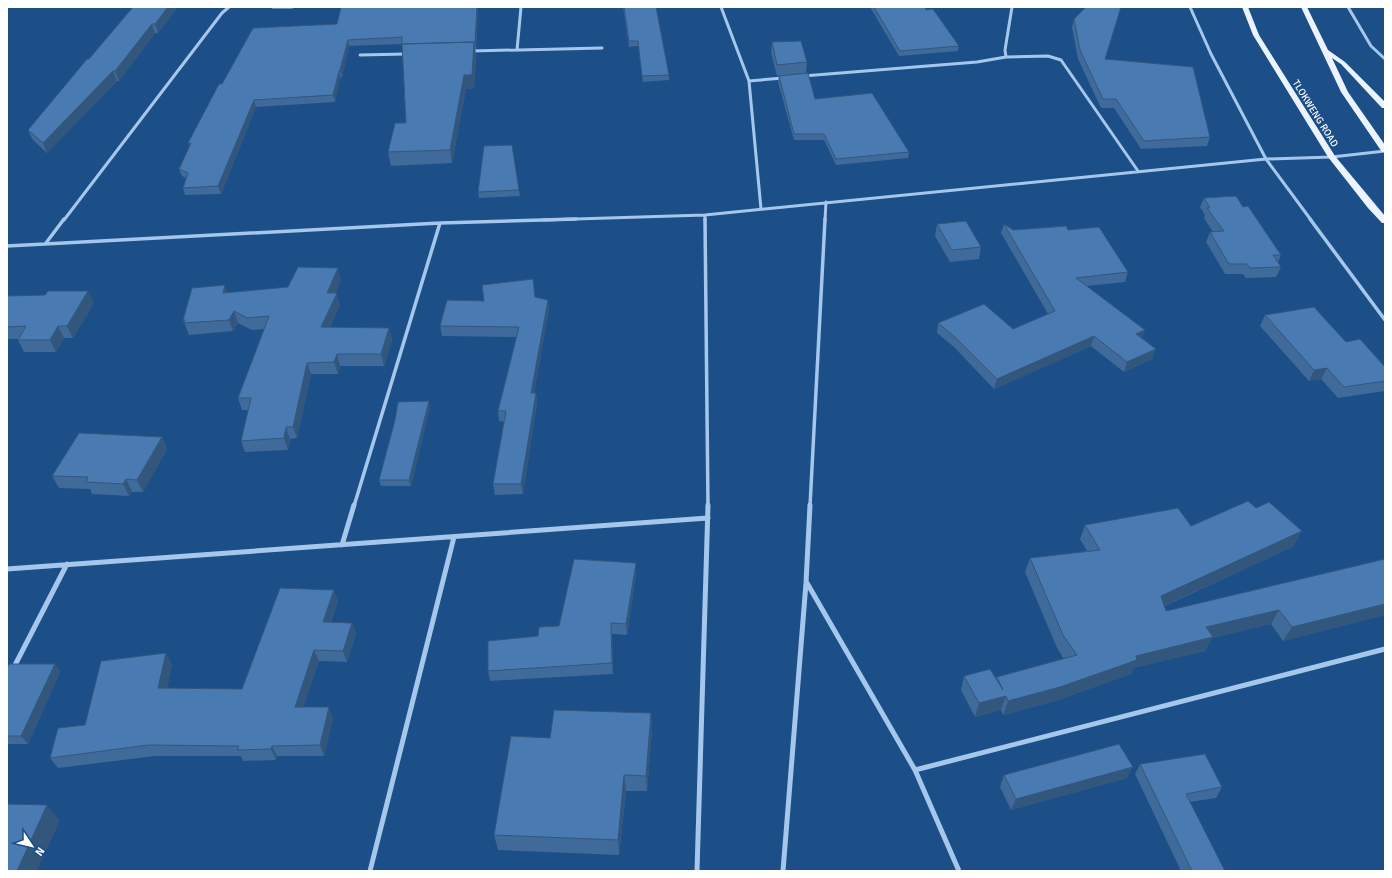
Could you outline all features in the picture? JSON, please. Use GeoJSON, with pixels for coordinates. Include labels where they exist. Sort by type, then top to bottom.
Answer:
{"type":"FeatureCollection","features":[{"type":"Feature","properties":{"kind":"main road","name":"TLOKWENG ROAD"},"geometry":{"type":"LineString","coordinates":[[1245,7],[1256,35],[1332,157],[1371,206],[1385,221]]}},
{"type":"Feature","properties":{"kind":"main road"},"geometry":{"type":"LineString","coordinates":[[1304,7],[1345,92],[1385,150]]}},
{"type":"Feature","properties":{"kind":"main road"},"geometry":{"type":"LineString","coordinates":[[1325,49],[1343,63],[1385,106]]}},
{"type":"Feature","properties":{"kind":"street"},"geometry":{"type":"LineString","coordinates":[[46,244],[222,13],[229,7]]}},
{"type":"Feature","properties":{"kind":"street"},"geometry":{"type":"LineString","coordinates":[[273,7],[292,7]]}},
{"type":"Feature","properties":{"kind":"street"},"geometry":{"type":"LineString","coordinates":[[517,50],[521,7]]}},
{"type":"Feature","properties":{"kind":"street"},"geometry":{"type":"LineString","coordinates":[[721,7],[749,81],[761,209]]}},
{"type":"Feature","properties":{"kind":"street"},"geometry":{"type":"LineString","coordinates":[[1006,57],[1005,50],[1012,7]]}},
{"type":"Feature","properties":{"kind":"street"},"geometry":{"type":"LineString","coordinates":[[1190,7],[1211,54],[1266,159],[1385,320]]}},
{"type":"Feature","properties":{"kind":"street"},"geometry":{"type":"LineString","coordinates":[[1348,7],[1371,46],[1385,59]]}},
{"type":"Feature","properties":{"kind":"street"},"geometry":{"type":"LineString","coordinates":[[470,51],[602,48]]}},
{"type":"Feature","properties":{"kind":"street"},"geometry":{"type":"LineString","coordinates":[[360,55],[407,54]]}},
{"type":"Feature","properties":{"kind":"street"},"geometry":{"type":"LineString","coordinates":[[796,77],[977,62],[1006,57],[1042,56],[1061,60],[1138,171]]}},
{"type":"Feature","properties":{"kind":"street"},"geometry":{"type":"LineString","coordinates":[[749,81],[788,77]]}},
{"type":"Feature","properties":{"kind":"street"},"geometry":{"type":"LineString","coordinates":[[7,246],[440,223],[705,215],[1138,171],[1266,159],[1332,157],[1385,150]]}},
{"type":"Feature","properties":{"kind":"street"},"geometry":{"type":"LineString","coordinates":[[783,871],[806,583],[826,202]]}},
{"type":"Feature","properties":{"kind":"street"},"geometry":{"type":"LineString","coordinates":[[697,871],[708,518],[705,215]]}},
{"type":"Feature","properties":{"kind":"street"},"geometry":{"type":"LineString","coordinates":[[342,545],[440,223]]}},
{"type":"Feature","properties":{"kind":"street"},"geometry":{"type":"LineString","coordinates":[[7,569],[708,518]]}},
{"type":"Feature","properties":{"kind":"street"},"geometry":{"type":"LineString","coordinates":[[370,871],[454,537]]}},
{"type":"Feature","properties":{"kind":"street"},"geometry":{"type":"LineString","coordinates":[[10,673],[67,564]]}},
{"type":"Feature","properties":{"kind":"street"},"geometry":{"type":"LineString","coordinates":[[806,583],[915,770],[959,871]]}},
{"type":"Feature","properties":{"kind":"street"},"geometry":{"type":"LineString","coordinates":[[915,770],[1385,649]]}},
{"type":"Feature","properties":{"kind":"building"},"geometry":{"type":"Polygon","coordinates":[[[133,7],[168,7],[155,24],[152,24],[115,71],[113,71],[43,143],[28,130],[87,59],[89,59],[133,7]]]}},
{"type":"Feature","properties":{"kind":"building"},"geometry":{"type":"Polygon","coordinates":[[[341,7],[477,7],[475,42],[402,44],[402,37],[348,40],[333,95],[254,100],[218,186],[183,188],[188,173],[179,169],[191,143],[188,143],[219,84],[222,84],[253,28],[337,24],[341,7]]]}},
{"type":"Feature","properties":{"kind":"building"},"geometry":{"type":"Polygon","coordinates":[[[624,7],[656,7],[669,75],[642,76],[638,41],[629,41],[624,7]]]}},
{"type":"Feature","properties":{"kind":"building"},"geometry":{"type":"Polygon","coordinates":[[[874,7],[925,7],[926,10],[933,9],[959,46],[900,51],[874,7]]]}},
{"type":"Feature","properties":{"kind":"building"},"geometry":{"type":"Polygon","coordinates":[[[1086,7],[1121,7],[1105,59],[1193,67],[1210,137],[1144,141],[1116,99],[1103,99],[1080,50],[1074,19],[1086,7]]]}},
{"type":"Feature","properties":{"kind":"building"},"geometry":{"type":"Polygon","coordinates":[[[801,41],[807,62],[777,65],[772,42],[801,41]]]}},
{"type":"Feature","properties":{"kind":"building"},"geometry":{"type":"Polygon","coordinates":[[[474,42],[472,75],[464,75],[450,150],[388,152],[395,123],[406,123],[402,44],[474,42]]]}},
{"type":"Feature","properties":{"kind":"building"},"geometry":{"type":"Polygon","coordinates":[[[808,73],[815,99],[872,93],[909,152],[836,159],[824,134],[794,134],[779,76],[808,73]]]}},
{"type":"Feature","properties":{"kind":"building"},"geometry":{"type":"Polygon","coordinates":[[[512,145],[519,190],[478,192],[484,146],[512,145]]]}},
{"type":"Feature","properties":{"kind":"building"},"geometry":{"type":"Polygon","coordinates":[[[1236,196],[1243,207],[1248,206],[1281,255],[1273,255],[1281,267],[1250,268],[1247,264],[1229,264],[1210,232],[1224,231],[1207,208],[1210,208],[1204,198],[1236,196]]]}},
{"type":"Feature","properties":{"kind":"building"},"geometry":{"type":"Polygon","coordinates":[[[966,221],[981,247],[952,250],[937,224],[966,221]]]}},
{"type":"Feature","properties":{"kind":"building"},"geometry":{"type":"Polygon","coordinates":[[[1004,224],[1013,230],[1066,226],[1068,230],[1099,227],[1128,272],[1076,278],[1145,330],[1136,334],[1156,349],[1127,362],[1094,336],[997,379],[956,338],[938,323],[984,304],[1013,329],[1055,311],[1004,224]]]}},
{"type":"Feature","properties":{"kind":"building"},"geometry":{"type":"Polygon","coordinates":[[[298,267],[338,268],[327,293],[337,293],[321,327],[389,328],[381,354],[337,354],[334,362],[307,363],[293,427],[286,427],[284,438],[241,441],[251,398],[238,398],[269,316],[247,318],[234,311],[229,320],[184,323],[185,320],[183,320],[192,288],[225,285],[223,293],[288,287],[298,267]]]}},
{"type":"Feature","properties":{"kind":"building"},"geometry":{"type":"Polygon","coordinates":[[[533,279],[535,297],[548,300],[531,393],[536,393],[521,484],[493,484],[506,411],[498,411],[519,327],[440,326],[447,300],[484,301],[482,285],[533,279]]]}},
{"type":"Feature","properties":{"kind":"building"},"geometry":{"type":"Polygon","coordinates":[[[48,291],[88,291],[67,326],[58,326],[50,340],[18,340],[26,326],[7,327],[7,296],[45,295],[48,291]]]}},
{"type":"Feature","properties":{"kind":"building"},"geometry":{"type":"Polygon","coordinates":[[[1314,307],[1346,342],[1360,339],[1385,367],[1385,381],[1344,387],[1327,368],[1314,370],[1265,315],[1314,307]]]}},
{"type":"Feature","properties":{"kind":"building"},"geometry":{"type":"Polygon","coordinates":[[[429,401],[409,480],[379,480],[395,420],[398,402],[429,401]]]}},
{"type":"Feature","properties":{"kind":"building"},"geometry":{"type":"Polygon","coordinates":[[[79,433],[162,437],[137,480],[126,479],[123,484],[86,482],[88,477],[52,476],[79,433]]]}},
{"type":"Feature","properties":{"kind":"building"},"geometry":{"type":"Polygon","coordinates":[[[1248,501],[1256,508],[1269,502],[1302,531],[1161,596],[1166,611],[1385,559],[1385,604],[1292,627],[1279,610],[1206,627],[1213,637],[1136,656],[1137,660],[1060,687],[1008,701],[1006,696],[979,703],[964,676],[990,669],[1003,690],[997,677],[1077,655],[1063,635],[1030,558],[1100,550],[1085,525],[1178,508],[1191,526],[1248,501]]]}},
{"type":"Feature","properties":{"kind":"building"},"geometry":{"type":"Polygon","coordinates":[[[574,559],[636,563],[626,624],[611,623],[612,663],[488,671],[488,641],[538,636],[539,627],[559,626],[574,559]]]}},
{"type":"Feature","properties":{"kind":"building"},"geometry":{"type":"Polygon","coordinates":[[[280,588],[334,590],[323,622],[352,623],[343,651],[314,650],[295,707],[329,707],[320,745],[272,746],[271,749],[237,750],[239,746],[148,745],[50,758],[58,728],[85,725],[101,661],[166,653],[158,688],[242,689],[280,588]]]}},
{"type":"Feature","properties":{"kind":"building"},"geometry":{"type":"Polygon","coordinates":[[[9,664],[55,664],[21,736],[7,736],[7,668],[9,664]]]}},
{"type":"Feature","properties":{"kind":"building"},"geometry":{"type":"Polygon","coordinates":[[[554,710],[651,713],[646,776],[624,775],[618,840],[494,835],[511,736],[550,738],[554,710]]]}},
{"type":"Feature","properties":{"kind":"building"},"geometry":{"type":"Polygon","coordinates":[[[1119,744],[1133,767],[1016,799],[1004,775],[1119,744]]]}},
{"type":"Feature","properties":{"kind":"building"},"geometry":{"type":"Polygon","coordinates":[[[1205,754],[1222,787],[1186,794],[1225,871],[1192,871],[1140,764],[1205,754]]]}},
{"type":"Feature","properties":{"kind":"building"},"geometry":{"type":"Polygon","coordinates":[[[7,804],[47,805],[17,871],[7,871],[7,804]]]}}]}
